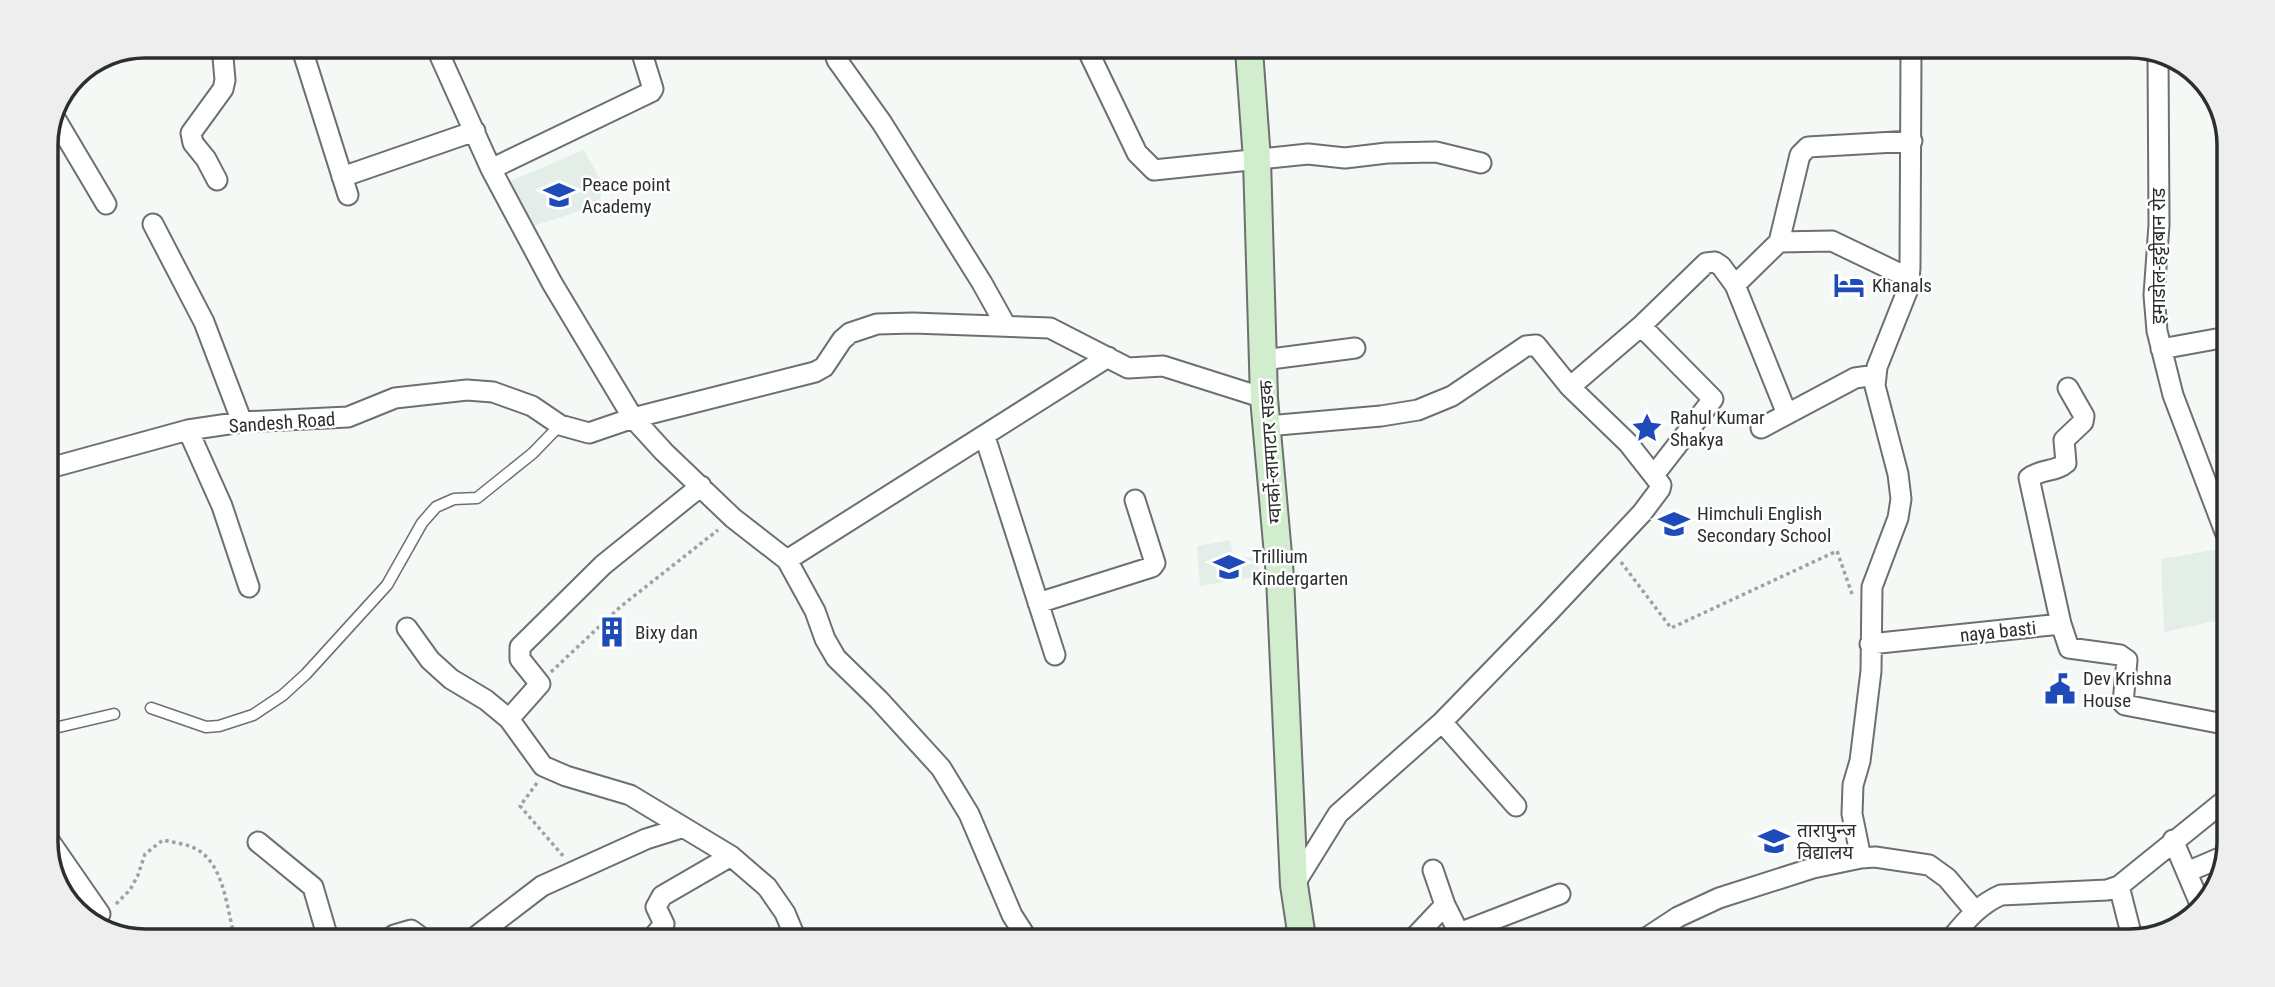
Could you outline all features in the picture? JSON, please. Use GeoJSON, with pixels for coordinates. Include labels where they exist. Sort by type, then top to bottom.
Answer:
{"type":"FeatureCollection","features":[{"type":"Feature","properties":{"kind":"main road","name":"ग्वार्को-लामाटार सडक"},"geometry":{"type":"LineString","coordinates":[[1250,58],[1257,160],[1264,398],[1280,577],[1294,885],[1301,929]]}},
{"type":"Feature","properties":{"kind":"street"},"geometry":{"type":"LineString","coordinates":[[217,180],[206,159],[193,143],[191,133],[223,89],[223,58]]}},
{"type":"Feature","properties":{"kind":"street"},"geometry":{"type":"LineString","coordinates":[[305,58],[345,186],[475,131]]}},
{"type":"Feature","properties":{"kind":"street"},"geometry":{"type":"LineString","coordinates":[[445,58],[491,169],[552,283],[633,418],[664,452],[733,518],[787,560],[815,611],[825,639],[836,658],[879,700],[941,768],[970,814],[1012,915],[1021,929]]}},
{"type":"Feature","properties":{"kind":"street"},"geometry":{"type":"LineString","coordinates":[[491,169],[651,92],[653,89],[643,58]]}},
{"type":"Feature","properties":{"kind":"street"},"geometry":{"type":"LineString","coordinates":[[836,58],[882,123],[1006,326]]}},
{"type":"Feature","properties":{"kind":"street"},"geometry":{"type":"LineString","coordinates":[[1091,58],[1137,153],[1154,170],[1308,154],[1345,158],[1387,153],[1436,152],[1481,163]]}},
{"type":"Feature","properties":{"kind":"street"},"geometry":{"type":"LineString","coordinates":[[1861,858],[1852,814],[1853,785],[1860,761],[1871,671],[1872,587],[1898,518],[1902,499],[1875,386],[1877,367],[1908,289],[1911,58]]}},
{"type":"Feature","properties":{"kind":"street","name":"इमाडोल-हट्टीबान रोड"},"geometry":{"type":"LineString","coordinates":[[2158,62],[2159,225],[2154,295],[2157,331],[2173,395],[2217,490]]}},
{"type":"Feature","properties":{"kind":"street"},"geometry":{"type":"LineString","coordinates":[[60,126],[106,204]]}},
{"type":"Feature","properties":{"kind":"street"},"geometry":{"type":"LineString","coordinates":[[1735,285],[1779,242],[1800,155],[1804,150],[1808,147],[1912,141]]}},
{"type":"Feature","properties":{"kind":"street"},"geometry":{"type":"LineString","coordinates":[[153,224],[204,322],[242,422]]}},
{"type":"Feature","properties":{"kind":"street"},"geometry":{"type":"LineString","coordinates":[[1779,242],[1832,241],[1909,278]]}},
{"type":"Feature","properties":{"kind":"street"},"geometry":{"type":"LineString","coordinates":[[1570,387],[1641,326],[1706,263],[1715,262],[1735,285],[1787,414]]}},
{"type":"Feature","properties":{"kind":"street","name":"Sandesh Road"},"geometry":{"type":"LineString","coordinates":[[58,466],[188,430],[242,422],[348,417],[395,398],[467,390],[494,392],[532,406],[560,425],[589,433],[633,418],[815,372],[824,368],[842,340],[850,333],[877,324],[1050,328],[1128,368],[1163,366],[1264,398]]}},
{"type":"Feature","properties":{"kind":"street"},"geometry":{"type":"LineString","coordinates":[[1641,326],[1713,399],[1654,475]]}},
{"type":"Feature","properties":{"kind":"street"},"geometry":{"type":"LineString","coordinates":[[2161,349],[2217,339]]}},
{"type":"Feature","properties":{"kind":"street"},"geometry":{"type":"LineString","coordinates":[[1268,426],[1418,410],[1452,396],[1531,344],[1539,348],[1570,387],[1628,443],[1661,485],[1661,489],[1609,547],[1442,722],[1338,814],[1294,885]]}},
{"type":"Feature","properties":{"kind":"street"},"geometry":{"type":"LineString","coordinates":[[1263,360],[1355,348]]}},
{"type":"Feature","properties":{"kind":"street"},"geometry":{"type":"LineString","coordinates":[[787,560],[1108,357]]}},
{"type":"Feature","properties":{"kind":"street"},"geometry":{"type":"LineString","coordinates":[[1761,428],[1855,378],[1876,374]]}},
{"type":"Feature","properties":{"kind":"street"},"geometry":{"type":"LineString","coordinates":[[2061,624],[2029,478],[2035,473],[2061,468],[2066,463],[2064,440],[2078,428],[2084,416],[2068,388]]}},
{"type":"Feature","properties":{"kind":"street"},"geometry":{"type":"LineString","coordinates":[[188,430],[222,506],[249,587]]}},
{"type":"Feature","properties":{"kind":"street"},"geometry":{"type":"LineString","coordinates":[[985,437],[1055,655]]}},
{"type":"Feature","properties":{"kind":"street"},"geometry":{"type":"LineString","coordinates":[[509,719],[540,684],[520,659],[520,647],[603,565],[701,485]]}},
{"type":"Feature","properties":{"kind":"street"},"geometry":{"type":"LineString","coordinates":[[1038,603],[1153,567],[1155,564],[1135,500]]}},
{"type":"Feature","properties":{"kind":"street","name":"naya basti"},"geometry":{"type":"LineString","coordinates":[[1870,644],[2061,624],[2069,648],[2120,655],[2127,660],[2125,705],[2217,723]]}},
{"type":"Feature","properties":{"kind":"street"},"geometry":{"type":"LineString","coordinates":[[407,628],[437,666],[451,679],[486,700],[509,719],[543,766],[566,776],[630,795],[731,856],[767,887],[785,913],[792,929]]}},
{"type":"Feature","properties":{"kind":"street"},"geometry":{"type":"LineString","coordinates":[[1442,722],[1516,806]]}},
{"type":"Feature","properties":{"kind":"street"},"geometry":{"type":"LineString","coordinates":[[1959,929],[1986,901],[2001,895],[2107,890],[2119,886],[2217,807]]}},
{"type":"Feature","properties":{"kind":"street"},"geometry":{"type":"LineString","coordinates":[[486,929],[542,886],[646,839],[681,828]]}},
{"type":"Feature","properties":{"kind":"street"},"geometry":{"type":"LineString","coordinates":[[2173,841],[2198,898]]}},
{"type":"Feature","properties":{"kind":"street"},"geometry":{"type":"LineString","coordinates":[[258,842],[313,887],[325,929]]}},
{"type":"Feature","properties":{"kind":"street"},"geometry":{"type":"LineString","coordinates":[[58,853],[100,914]]}},
{"type":"Feature","properties":{"kind":"street"},"geometry":{"type":"LineString","coordinates":[[660,929],[664,919],[656,907],[662,896],[731,856]]}},
{"type":"Feature","properties":{"kind":"street"},"geometry":{"type":"LineString","coordinates":[[1660,929],[1678,917],[1719,898],[1812,868],[1875,857],[1929,865],[1947,878],[1975,911]]}},
{"type":"Feature","properties":{"kind":"street"},"geometry":{"type":"LineString","coordinates":[[2187,872],[2216,860]]}},
{"type":"Feature","properties":{"kind":"street"},"geometry":{"type":"LineString","coordinates":[[1433,870],[1457,929]]}},
{"type":"Feature","properties":{"kind":"street"},"geometry":{"type":"LineString","coordinates":[[2119,886],[2130,929]]}},
{"type":"Feature","properties":{"kind":"street"},"geometry":{"type":"LineString","coordinates":[[1477,929],[1560,894]]}},
{"type":"Feature","properties":{"kind":"street"},"geometry":{"type":"LineString","coordinates":[[1422,929],[1445,905]]}},
{"type":"Feature","properties":{"kind":"lane"},"geometry":{"type":"LineString","coordinates":[[151,708],[206,727],[219,726],[253,715],[283,695],[306,674],[387,585],[422,523],[436,508],[454,499],[477,498],[533,453],[560,425]]}},
{"type":"Feature","properties":{"kind":"lane"},"geometry":{"type":"LineString","coordinates":[[58,727],[114,714]]}},
{"type":"Feature","properties":{"kind":"path"},"geometry":{"type":"LineString","coordinates":[[540,684],[620,607],[733,518]]}},
{"type":"Feature","properties":{"kind":"path"},"geometry":{"type":"LineString","coordinates":[[1609,547],[1671,628],[1837,551],[1856,607],[1872,609]]}},
{"type":"Feature","properties":{"kind":"path"},"geometry":{"type":"LineString","coordinates":[[543,766],[537,783],[520,806],[575,870]]}},
{"type":"Feature","properties":{"kind":"path"},"geometry":{"type":"LineString","coordinates":[[100,914],[110,909],[130,890],[145,854],[163,840],[188,845],[202,852],[217,870],[233,929]]}},
{"type":"Feature","properties":{"kind":"shaded area","name":"Peace point Academy"},"geometry":{"type":"Polygon","coordinates":[[[584,150],[603,185],[599,205],[530,227],[510,181],[584,150]]]}},
{"type":"Feature","properties":{"kind":"shaded area","name":"Trillium Kindergarten"},"geometry":{"type":"Polygon","coordinates":[[[1230,540],[1234,558],[1260,557],[1259,576],[1200,586],[1197,546],[1230,540]]]}},
{"type":"Feature","properties":{"kind":"shaded area"},"geometry":{"type":"Polygon","coordinates":[[[2217,549],[2217,621],[2164,632],[2161,559],[2217,549]]]}},
{"type":"Feature","properties":{"kind":"place","name":"Peace point Academy"},"geometry":{"type":"Point","coordinates":[559,195]}},
{"type":"Feature","properties":{"kind":"place","name":"Khanals"},"geometry":{"type":"Point","coordinates":[1849,285]}},
{"type":"Feature","properties":{"kind":"place","name":"Rahul Kumar Shakya"},"geometry":{"type":"Point","coordinates":[1647,428]}},
{"type":"Feature","properties":{"kind":"place","name":"Himchuli English Secondary School"},"geometry":{"type":"Point","coordinates":[1674,524]}},
{"type":"Feature","properties":{"kind":"place","name":"Trillium Kindergarten"},"geometry":{"type":"Point","coordinates":[1229,567]}},
{"type":"Feature","properties":{"kind":"place","name":"Bixy dan"},"geometry":{"type":"Point","coordinates":[612,632]}},
{"type":"Feature","properties":{"kind":"place","name":"Dev Krishna House"},"geometry":{"type":"Point","coordinates":[2060,689]}},
{"type":"Feature","properties":{"kind":"place","name":"तारापुन्ज विद्यालय"},"geometry":{"type":"Point","coordinates":[1774,841]}}]}
